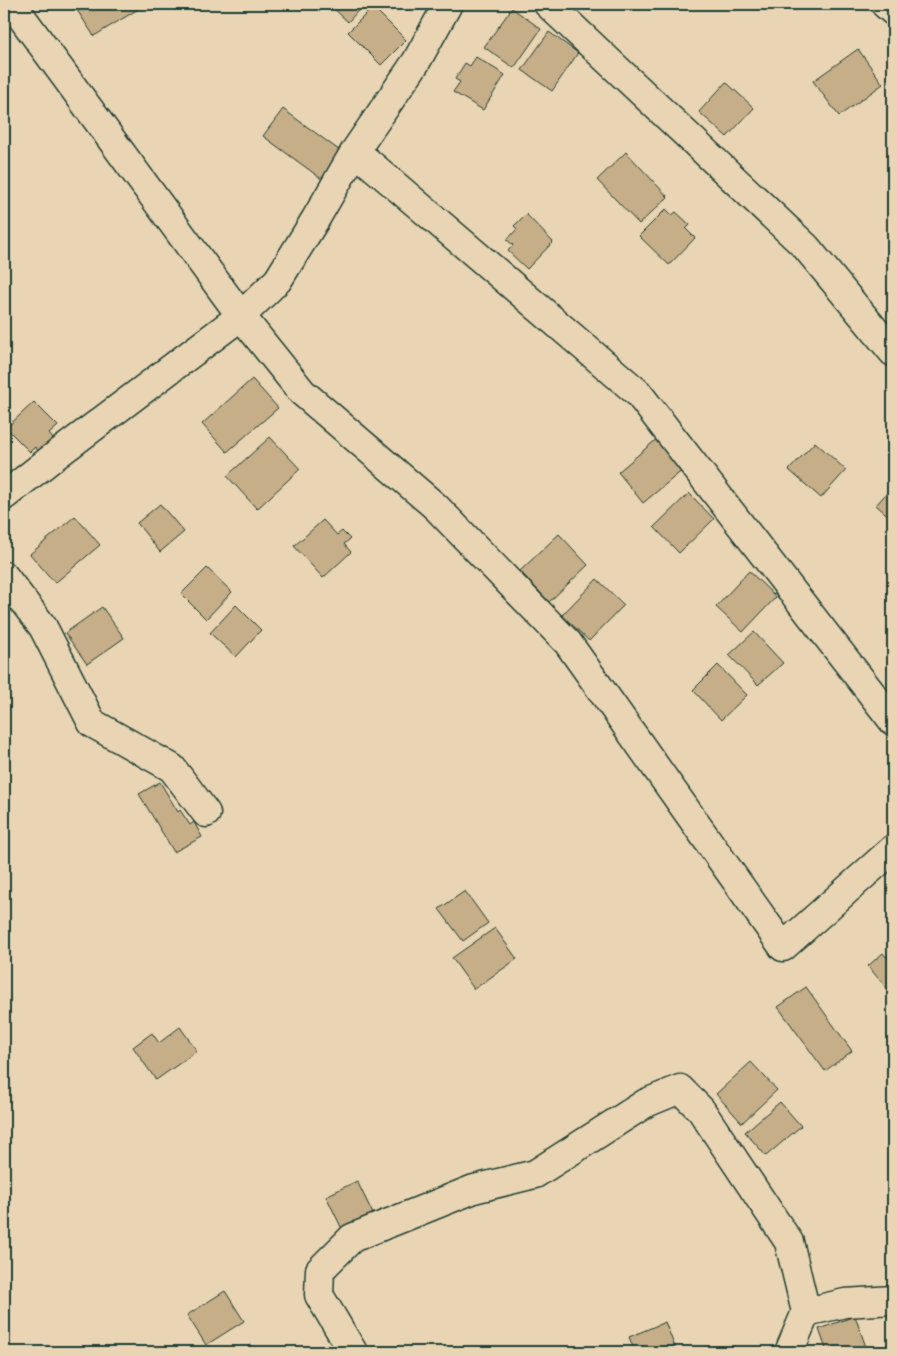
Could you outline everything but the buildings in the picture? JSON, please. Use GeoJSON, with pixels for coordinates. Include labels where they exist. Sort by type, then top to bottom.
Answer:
{"type":"FeatureCollection","features":[{"type":"Feature","properties":{"kind":"street"},"geometry":{"type":"LineString","coordinates":[[12,4],[241,316],[302,392],[436,507],[568,642],[782,947],[893,849]]}},
{"type":"Feature","properties":{"kind":"street"},"geometry":{"type":"LineString","coordinates":[[4,496],[241,316],[278,280],[355,151],[416,62],[448,4]]}},
{"type":"Feature","properties":{"kind":"street"},"geometry":{"type":"LineString","coordinates":[[548,4],[806,247],[893,352]]}},
{"type":"Feature","properties":{"kind":"street"},"geometry":{"type":"LineString","coordinates":[[885,4],[893,11]]}},
{"type":"Feature","properties":{"kind":"street"},"geometry":{"type":"LineString","coordinates":[[355,151],[638,393],[893,721]]}},
{"type":"Feature","properties":{"kind":"street"},"geometry":{"type":"LineString","coordinates":[[4,576],[43,627],[92,723],[172,768],[206,813]]}},
{"type":"Feature","properties":{"kind":"street"},"geometry":{"type":"LineString","coordinates":[[353,1352],[319,1295],[320,1270],[352,1238],[474,1189],[535,1174],[646,1103],[680,1089],[701,1110],[789,1242],[806,1312],[795,1348]]}},
{"type":"Feature","properties":{"kind":"street"},"geometry":{"type":"LineString","coordinates":[[806,1312],[846,1303],[893,1300]]}}]}
